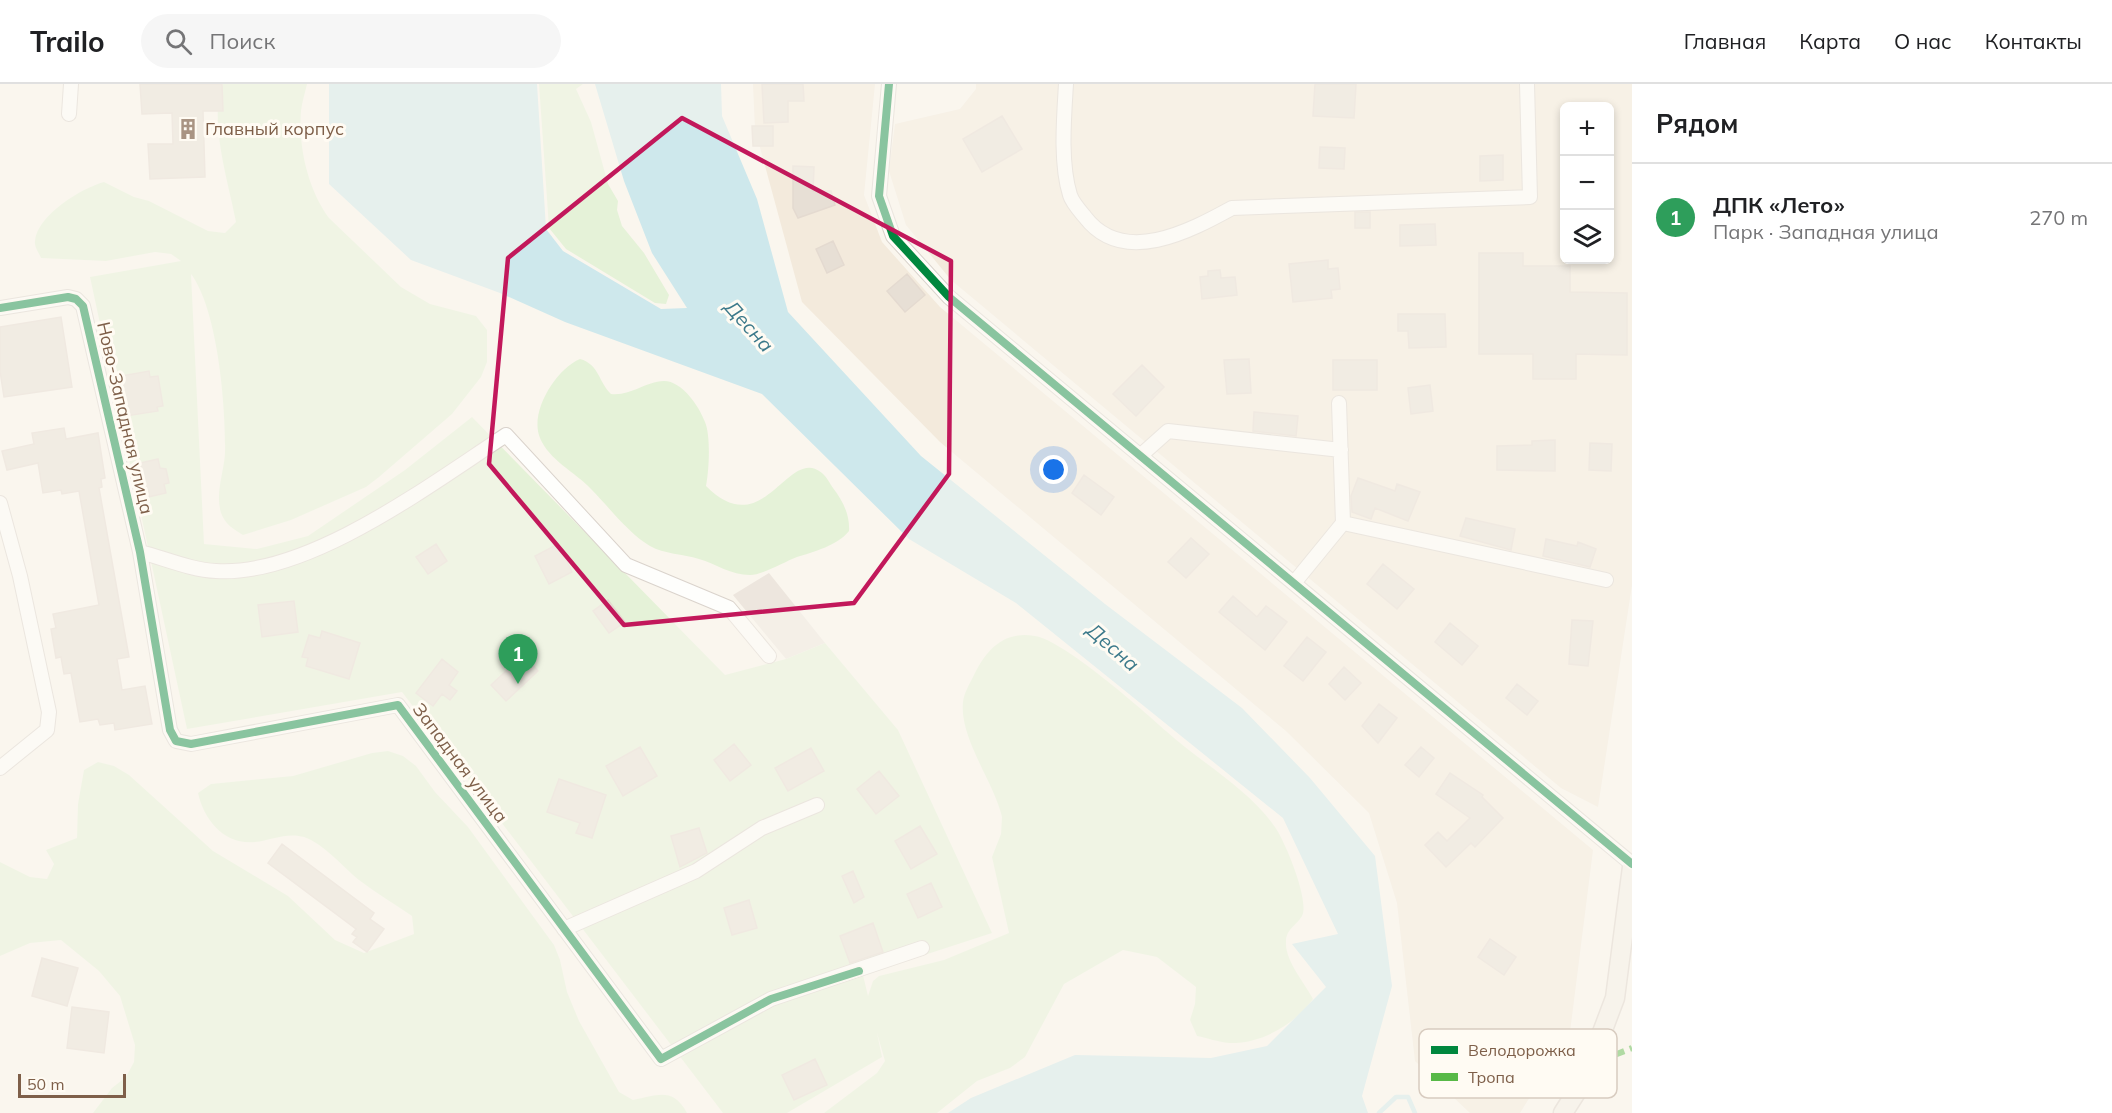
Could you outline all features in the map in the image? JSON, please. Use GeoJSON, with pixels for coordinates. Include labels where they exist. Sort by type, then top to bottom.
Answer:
{"type":"FeatureCollection","features":[{"type":"Feature","properties":{"kind":"main road"},"geometry":{"type":"LineString","coordinates":[[1603,1029],[1615,998],[1632,866]]}},
{"type":"Feature","properties":{"kind":"main road"},"geometry":{"type":"LineString","coordinates":[[1563,1113],[1573,1098]]}},
{"type":"Feature","properties":{"kind":"street"},"geometry":{"type":"LineString","coordinates":[[69,114],[72,84]]}},
{"type":"Feature","properties":{"kind":"street"},"geometry":{"type":"LineString","coordinates":[[889,84],[879,196],[893,236],[949,297],[1632,866]]}},
{"type":"Feature","properties":{"kind":"street"},"geometry":{"type":"LineString","coordinates":[[1065,84],[1063,136],[1070,196],[1094,228],[1122,241],[1150,243],[1190,230],[1232,207],[1530,197],[1527,84]]}},
{"type":"Feature","properties":{"kind":"street","name":"Ново-Западная улица"},"geometry":{"type":"LineString","coordinates":[[0,308],[68,297],[76,299],[83,306],[140,552]]}},
{"type":"Feature","properties":{"kind":"street"},"geometry":{"type":"LineString","coordinates":[[1294,584],[1343,523],[1339,403]]}},
{"type":"Feature","properties":{"kind":"street"},"geometry":{"type":"LineString","coordinates":[[1140,456],[1168,431],[1341,450]]}},
{"type":"Feature","properties":{"kind":"street"},"geometry":{"type":"LineString","coordinates":[[140,552],[215,571],[268,564],[333,543],[395,507],[506,435],[626,565],[729,608],[769,656]]}},
{"type":"Feature","properties":{"kind":"street"},"geometry":{"type":"LineString","coordinates":[[0,502],[20,576],[50,712],[47,730],[0,768]]}},
{"type":"Feature","properties":{"kind":"street"},"geometry":{"type":"LineString","coordinates":[[1343,523],[1606,580]]}},
{"type":"Feature","properties":{"kind":"street","name":"Западная улица"},"geometry":{"type":"LineString","coordinates":[[140,552],[170,730],[176,741],[191,744],[398,705],[661,1059],[771,999],[922,948]]}},
{"type":"Feature","properties":{"kind":"street"},"geometry":{"type":"LineString","coordinates":[[564,929],[696,871],[762,828],[817,805]]}},
{"type":"Feature","properties":{"kind":"highlighted area"},"geometry":{"type":"Polygon","coordinates":[[[682,118],[951,261],[949,474],[854,603],[624,625],[489,464],[508,258],[682,118]]]}},
{"type":"Feature","properties":{"kind":"shaded area"},"geometry":{"type":"Polygon","coordinates":[[[753,84],[875,84],[864,195],[882,242],[940,307],[1593,850],[1570,1029],[1419,1029],[1419,1065],[1415,1061],[1397,903],[1369,813],[1286,731],[940,442],[802,302],[755,129],[753,84]]]}},
{"type":"Feature","properties":{"kind":"shaded area"},"geometry":{"type":"Polygon","coordinates":[[[976,84],[1632,84],[1632,585],[1598,807],[1561,788],[951,280],[906,225],[889,171],[895,124],[960,109],[976,89],[976,84]]]}},
{"type":"Feature","properties":{"kind":"shaded area"},"geometry":{"type":"Polygon","coordinates":[[[769,573],[825,643],[786,659],[733,595],[769,573]]]}},
{"type":"Feature","properties":{"kind":"shaded area"},"geometry":{"type":"Polygon","coordinates":[[[1454,1098],[1529,1098],[1520,1113],[1470,1113],[1454,1098]]]}},
{"type":"Feature","properties":{"kind":"green space"},"geometry":{"type":"Polygon","coordinates":[[[223,84],[307,84],[300,124],[303,153],[315,194],[329,218],[401,287],[430,304],[476,316],[487,330],[487,362],[481,377],[452,414],[366,487],[291,520],[243,535],[227,523],[219,505],[225,453],[222,386],[208,311],[191,274],[204,544],[257,549],[308,536],[405,470],[472,417],[725,675],[786,659],[825,643],[898,730],[992,933],[863,975],[868,996],[873,981],[879,976],[944,960],[1009,933],[992,857],[1001,834],[1002,817],[998,803],[971,745],[963,716],[963,702],[964,695],[983,659],[996,644],[1004,639],[1024,635],[1048,640],[1083,662],[1238,788],[1275,827],[1290,857],[1303,898],[1302,916],[1289,931],[1286,942],[1292,964],[1313,999],[1306,1008],[1277,1031],[1254,1040],[1229,1043],[1197,1036],[1190,1020],[1195,1004],[1196,987],[1157,957],[1123,950],[1064,984],[1025,1057],[1010,1068],[977,1081],[937,1113],[824,1113],[877,1073],[885,1061],[877,1033],[882,1057],[787,1113],[723,1113],[402,692],[187,729],[90,277],[181,261],[171,254],[155,252],[106,261],[41,258],[35,241],[38,231],[52,212],[73,196],[104,182],[134,197],[149,201],[208,231],[225,233],[236,222],[219,133],[219,99],[223,84]]]}},
{"type":"Feature","properties":{"kind":"green space"},"geometry":{"type":"Polygon","coordinates":[[[539,84],[583,84],[576,89],[591,122],[608,184],[618,201],[617,210],[622,226],[644,253],[669,295],[666,304],[655,303],[566,249],[549,228],[539,84]]]}},
{"type":"Feature","properties":{"kind":"green space"},"geometry":{"type":"Polygon","coordinates":[[[580,359],[595,369],[611,394],[625,393],[664,381],[671,382],[683,390],[699,409],[707,428],[709,454],[706,486],[726,501],[744,505],[759,500],[798,471],[810,468],[824,475],[840,498],[847,514],[849,531],[839,540],[825,547],[761,573],[750,575],[736,573],[699,559],[661,551],[642,541],[585,483],[550,453],[540,438],[538,416],[547,392],[562,372],[580,359]]]}},
{"type":"Feature","properties":{"kind":"green space"},"geometry":{"type":"Polygon","coordinates":[[[388,751],[403,756],[416,766],[435,792],[468,827],[554,945],[567,992],[579,1021],[619,1092],[633,1100],[657,1095],[670,1096],[682,1105],[687,1113],[93,1113],[112,1088],[126,1077],[134,1062],[135,1045],[120,996],[99,971],[61,940],[30,943],[0,956],[0,862],[30,877],[47,879],[54,864],[46,850],[77,838],[78,804],[84,770],[98,762],[114,766],[129,775],[213,851],[288,896],[335,940],[364,953],[414,934],[412,916],[359,880],[311,840],[298,836],[286,836],[244,842],[225,835],[210,821],[198,793],[211,784],[293,776],[372,753],[388,751]]]}},
{"type":"Feature","properties":{"kind":"water","name":"Десна"},"geometry":{"type":"Polygon","coordinates":[[[329,84],[537,84],[546,229],[563,251],[661,309],[687,308],[652,253],[624,181],[595,84],[721,84],[722,116],[757,199],[788,312],[921,456],[1105,604],[1242,708],[1310,778],[1375,856],[1392,986],[1362,1096],[1368,1113],[948,1113],[971,1098],[1075,1055],[1211,1058],[1267,1046],[1326,987],[1292,944],[1338,934],[1283,818],[1016,603],[909,539],[762,394],[565,322],[500,293],[411,260],[329,184],[329,84]]]}},
{"type":"Feature","properties":{"kind":"building","name":"Главный корпус"},"geometry":{"type":"Polygon","coordinates":[[[140,84],[222,84],[223,111],[203,111],[205,177],[150,179],[148,144],[173,144],[172,113],[142,114],[140,84]]]}},
{"type":"Feature","properties":{"kind":"building"},"geometry":{"type":"Polygon","coordinates":[[[762,84],[803,84],[804,101],[788,101],[788,122],[764,123],[762,84]]]}},
{"type":"Feature","properties":{"kind":"building"},"geometry":{"type":"Polygon","coordinates":[[[1315,84],[1356,84],[1354,118],[1313,116],[1315,84]]]}},
{"type":"Feature","properties":{"kind":"building"},"geometry":{"type":"Polygon","coordinates":[[[1002,116],[1022,149],[982,172],[963,139],[1002,116]]]}},
{"type":"Feature","properties":{"kind":"building"},"geometry":{"type":"Polygon","coordinates":[[[752,126],[773,126],[773,146],[753,146],[752,126]]]}},
{"type":"Feature","properties":{"kind":"building"},"geometry":{"type":"Polygon","coordinates":[[[1320,147],[1345,148],[1344,169],[1319,168],[1320,147]]]}},
{"type":"Feature","properties":{"kind":"building"},"geometry":{"type":"Polygon","coordinates":[[[1503,155],[1503,180],[1480,181],[1480,156],[1503,155]]]}},
{"type":"Feature","properties":{"kind":"building"},"geometry":{"type":"Polygon","coordinates":[[[793,166],[814,167],[813,191],[831,191],[835,205],[798,218],[793,208],[793,166]]]}},
{"type":"Feature","properties":{"kind":"building"},"geometry":{"type":"Polygon","coordinates":[[[1355,212],[1370,212],[1370,228],[1355,228],[1355,212]]]}},
{"type":"Feature","properties":{"kind":"building"},"geometry":{"type":"Polygon","coordinates":[[[1435,224],[1436,245],[1400,246],[1400,225],[1435,224]]]}},
{"type":"Feature","properties":{"kind":"building"},"geometry":{"type":"Polygon","coordinates":[[[833,241],[844,265],[827,273],[816,249],[833,241]]]}},
{"type":"Feature","properties":{"kind":"building"},"geometry":{"type":"Polygon","coordinates":[[[1479,253],[1523,253],[1523,266],[1570,266],[1570,292],[1627,293],[1627,355],[1576,354],[1576,379],[1533,379],[1533,354],[1479,354],[1479,253]]]}},
{"type":"Feature","properties":{"kind":"building"},"geometry":{"type":"Polygon","coordinates":[[[1328,260],[1328,269],[1338,268],[1340,289],[1331,290],[1332,298],[1293,302],[1289,264],[1328,260]]]}},
{"type":"Feature","properties":{"kind":"building"},"geometry":{"type":"Polygon","coordinates":[[[1220,270],[1221,278],[1235,277],[1237,295],[1202,299],[1200,277],[1208,276],[1208,271],[1220,270]]]}},
{"type":"Feature","properties":{"kind":"building"},"geometry":{"type":"Polygon","coordinates":[[[907,274],[925,295],[905,312],[887,291],[907,274]]]}},
{"type":"Feature","properties":{"kind":"building"},"geometry":{"type":"Polygon","coordinates":[[[1398,314],[1445,314],[1446,347],[1409,348],[1408,331],[1398,331],[1398,314]]]}},
{"type":"Feature","properties":{"kind":"building"},"geometry":{"type":"Polygon","coordinates":[[[61,317],[72,387],[4,397],[0,371],[0,327],[61,317]]]}},
{"type":"Feature","properties":{"kind":"building"},"geometry":{"type":"Polygon","coordinates":[[[1249,359],[1251,393],[1227,394],[1224,360],[1249,359]]]}},
{"type":"Feature","properties":{"kind":"building"},"geometry":{"type":"Polygon","coordinates":[[[1333,360],[1377,360],[1377,390],[1333,390],[1333,360]]]}},
{"type":"Feature","properties":{"kind":"building"},"geometry":{"type":"Polygon","coordinates":[[[1142,365],[1164,387],[1136,416],[1113,394],[1142,365]]]}},
{"type":"Feature","properties":{"kind":"building"},"geometry":{"type":"Polygon","coordinates":[[[149,371],[150,377],[158,376],[163,406],[157,407],[158,411],[126,416],[121,376],[149,371]]]}},
{"type":"Feature","properties":{"kind":"building"},"geometry":{"type":"Polygon","coordinates":[[[1430,385],[1433,411],[1411,414],[1408,388],[1430,385]]]}},
{"type":"Feature","properties":{"kind":"building"},"geometry":{"type":"Polygon","coordinates":[[[1254,412],[1298,416],[1296,436],[1253,431],[1254,412]]]}},
{"type":"Feature","properties":{"kind":"building"},"geometry":{"type":"Polygon","coordinates":[[[64,428],[66,439],[98,433],[105,478],[101,479],[102,487],[99,488],[129,657],[117,659],[122,690],[145,686],[152,724],[115,730],[114,723],[100,725],[98,719],[80,722],[71,673],[64,674],[61,657],[56,658],[51,629],[56,628],[53,614],[99,605],[79,491],[62,494],[61,490],[43,493],[38,463],[7,470],[2,451],[34,444],[32,433],[64,428]]]}},
{"type":"Feature","properties":{"kind":"building"},"geometry":{"type":"Polygon","coordinates":[[[1555,440],[1555,471],[1497,470],[1497,446],[1532,445],[1532,441],[1555,440]]]}},
{"type":"Feature","properties":{"kind":"building"},"geometry":{"type":"Polygon","coordinates":[[[1590,443],[1612,444],[1611,471],[1589,470],[1590,443]]]}},
{"type":"Feature","properties":{"kind":"building"},"geometry":{"type":"Polygon","coordinates":[[[158,459],[160,468],[166,469],[169,483],[164,484],[166,493],[148,497],[140,463],[158,459]]]}},
{"type":"Feature","properties":{"kind":"building"},"geometry":{"type":"Polygon","coordinates":[[[1084,475],[1114,497],[1101,515],[1072,493],[1084,475]]]}},
{"type":"Feature","properties":{"kind":"building"},"geometry":{"type":"Polygon","coordinates":[[[1358,478],[1395,491],[1397,484],[1420,492],[1408,521],[1375,508],[1371,519],[1352,512],[1351,496],[1358,478]]]}},
{"type":"Feature","properties":{"kind":"building"},"geometry":{"type":"Polygon","coordinates":[[[1466,518],[1515,529],[1511,550],[1460,536],[1466,518]]]}},
{"type":"Feature","properties":{"kind":"building"},"geometry":{"type":"Polygon","coordinates":[[[1191,538],[1209,554],[1186,578],[1168,562],[1191,538]]]}},
{"type":"Feature","properties":{"kind":"building"},"geometry":{"type":"Polygon","coordinates":[[[1546,539],[1577,546],[1578,542],[1596,549],[1590,567],[1543,556],[1546,539]]]}},
{"type":"Feature","properties":{"kind":"building"},"geometry":{"type":"Polygon","coordinates":[[[436,544],[447,561],[428,574],[416,557],[436,544]]]}},
{"type":"Feature","properties":{"kind":"building"},"geometry":{"type":"Polygon","coordinates":[[[558,544],[572,572],[549,584],[535,556],[558,544]]]}},
{"type":"Feature","properties":{"kind":"building"},"geometry":{"type":"Polygon","coordinates":[[[1383,564],[1414,589],[1397,609],[1367,584],[1383,564]]]}},
{"type":"Feature","properties":{"kind":"building"},"geometry":{"type":"Polygon","coordinates":[[[1233,596],[1257,617],[1266,606],[1287,622],[1265,650],[1219,612],[1233,596]]]}},
{"type":"Feature","properties":{"kind":"building"},"geometry":{"type":"Polygon","coordinates":[[[608,600],[625,622],[609,633],[593,611],[608,600]]]}},
{"type":"Feature","properties":{"kind":"building"},"geometry":{"type":"Polygon","coordinates":[[[294,601],[298,632],[262,637],[258,605],[294,601]]]}},
{"type":"Feature","properties":{"kind":"building"},"geometry":{"type":"Polygon","coordinates":[[[1572,620],[1593,621],[1588,666],[1569,664],[1572,620]]]}},
{"type":"Feature","properties":{"kind":"building"},"geometry":{"type":"Polygon","coordinates":[[[1450,623],[1478,646],[1462,665],[1435,642],[1450,623]]]}},
{"type":"Feature","properties":{"kind":"building"},"geometry":{"type":"Polygon","coordinates":[[[322,631],[360,643],[349,679],[306,666],[308,658],[302,657],[309,635],[320,638],[322,631]]]}},
{"type":"Feature","properties":{"kind":"building"},"geometry":{"type":"Polygon","coordinates":[[[1307,637],[1326,652],[1303,681],[1284,666],[1307,637]]]}},
{"type":"Feature","properties":{"kind":"building"},"geometry":{"type":"Polygon","coordinates":[[[523,655],[538,671],[506,701],[491,685],[523,655]]]}},
{"type":"Feature","properties":{"kind":"building"},"geometry":{"type":"Polygon","coordinates":[[[442,659],[458,672],[449,685],[457,691],[450,700],[442,694],[433,706],[416,693],[442,659]]]}},
{"type":"Feature","properties":{"kind":"building"},"geometry":{"type":"Polygon","coordinates":[[[1344,667],[1361,683],[1345,700],[1329,684],[1344,667]]]}},
{"type":"Feature","properties":{"kind":"building"},"geometry":{"type":"Polygon","coordinates":[[[1517,684],[1538,701],[1527,715],[1506,698],[1517,684]]]}},
{"type":"Feature","properties":{"kind":"building"},"geometry":{"type":"Polygon","coordinates":[[[1379,704],[1397,718],[1378,743],[1362,726],[1379,704]]]}},
{"type":"Feature","properties":{"kind":"building"},"geometry":{"type":"Polygon","coordinates":[[[734,744],[751,765],[730,781],[714,760],[734,744]]]}},
{"type":"Feature","properties":{"kind":"building"},"geometry":{"type":"Polygon","coordinates":[[[640,747],[657,776],[623,796],[606,766],[640,747]]]}},
{"type":"Feature","properties":{"kind":"building"},"geometry":{"type":"Polygon","coordinates":[[[1421,747],[1434,758],[1419,777],[1405,765],[1421,747]]]}},
{"type":"Feature","properties":{"kind":"building"},"geometry":{"type":"Polygon","coordinates":[[[811,748],[824,771],[788,791],[775,768],[811,748]]]}},
{"type":"Feature","properties":{"kind":"building"},"geometry":{"type":"Polygon","coordinates":[[[879,771],[899,796],[876,814],[857,789],[879,771]]]}},
{"type":"Feature","properties":{"kind":"building"},"geometry":{"type":"Polygon","coordinates":[[[1450,773],[1483,795],[1482,797],[1503,818],[1475,847],[1471,843],[1446,867],[1425,845],[1438,832],[1447,841],[1470,818],[1436,794],[1450,773]]]}},
{"type":"Feature","properties":{"kind":"building"},"geometry":{"type":"Polygon","coordinates":[[[559,779],[606,795],[592,838],[576,833],[580,823],[547,812],[559,779]]]}},
{"type":"Feature","properties":{"kind":"building"},"geometry":{"type":"Polygon","coordinates":[[[920,826],[937,854],[911,869],[895,841],[920,826]]]}},
{"type":"Feature","properties":{"kind":"building"},"geometry":{"type":"Polygon","coordinates":[[[699,828],[707,853],[680,867],[671,836],[699,828]]]}},
{"type":"Feature","properties":{"kind":"building"},"geometry":{"type":"Polygon","coordinates":[[[282,844],[374,913],[370,919],[384,929],[367,952],[353,942],[357,937],[352,934],[356,929],[268,863],[282,844]]]}},
{"type":"Feature","properties":{"kind":"building"},"geometry":{"type":"Polygon","coordinates":[[[853,871],[864,897],[854,903],[842,876],[853,871]]]}},
{"type":"Feature","properties":{"kind":"building"},"geometry":{"type":"Polygon","coordinates":[[[931,883],[942,907],[918,918],[907,894],[931,883]]]}},
{"type":"Feature","properties":{"kind":"building"},"geometry":{"type":"Polygon","coordinates":[[[749,900],[757,928],[732,935],[724,908],[749,900]]]}},
{"type":"Feature","properties":{"kind":"building"},"geometry":{"type":"Polygon","coordinates":[[[873,923],[883,952],[850,963],[840,936],[873,923]]]}},
{"type":"Feature","properties":{"kind":"building"},"geometry":{"type":"Polygon","coordinates":[[[1490,939],[1516,957],[1504,975],[1478,957],[1490,939]]]}},
{"type":"Feature","properties":{"kind":"building"},"geometry":{"type":"Polygon","coordinates":[[[42,958],[78,968],[67,1006],[32,996],[42,958]]]}},
{"type":"Feature","properties":{"kind":"building"},"geometry":{"type":"Polygon","coordinates":[[[72,1007],[109,1012],[104,1053],[67,1048],[72,1007]]]}},
{"type":"Feature","properties":{"kind":"building"},"geometry":{"type":"Polygon","coordinates":[[[815,1059],[827,1085],[794,1100],[782,1075],[815,1059]]]}},
{"type":"Feature","properties":{"kind":"waterway"},"geometry":{"type":"LineString","coordinates":[[1379,1113],[1396,1097],[1408,1097],[1415,1113]]}},
{"type":"Feature","properties":{"kind":"marked path"},"geometry":{"type":"LineString","coordinates":[[1617,1054],[1632,1048]]}},
{"type":"Feature","properties":{"kind":"cycle path"},"geometry":{"type":"LineString","coordinates":[[889,84],[879,196],[893,236],[949,297],[1632,864]]}},
{"type":"Feature","properties":{"kind":"cycle path"},"geometry":{"type":"LineString","coordinates":[[0,308],[68,297],[76,299],[83,306],[140,552],[170,730],[176,741],[191,744],[398,705],[661,1059],[771,999],[859,971]]}},
{"type":"Feature","properties":{"kind":"place","name":"Главный корпус"},"geometry":{"type":"Point","coordinates":[188,129]}},
{"type":"Feature","properties":{"kind":"place","name":"ДПК «Лето»"},"geometry":{"type":"Point","coordinates":[518,684]}}]}
